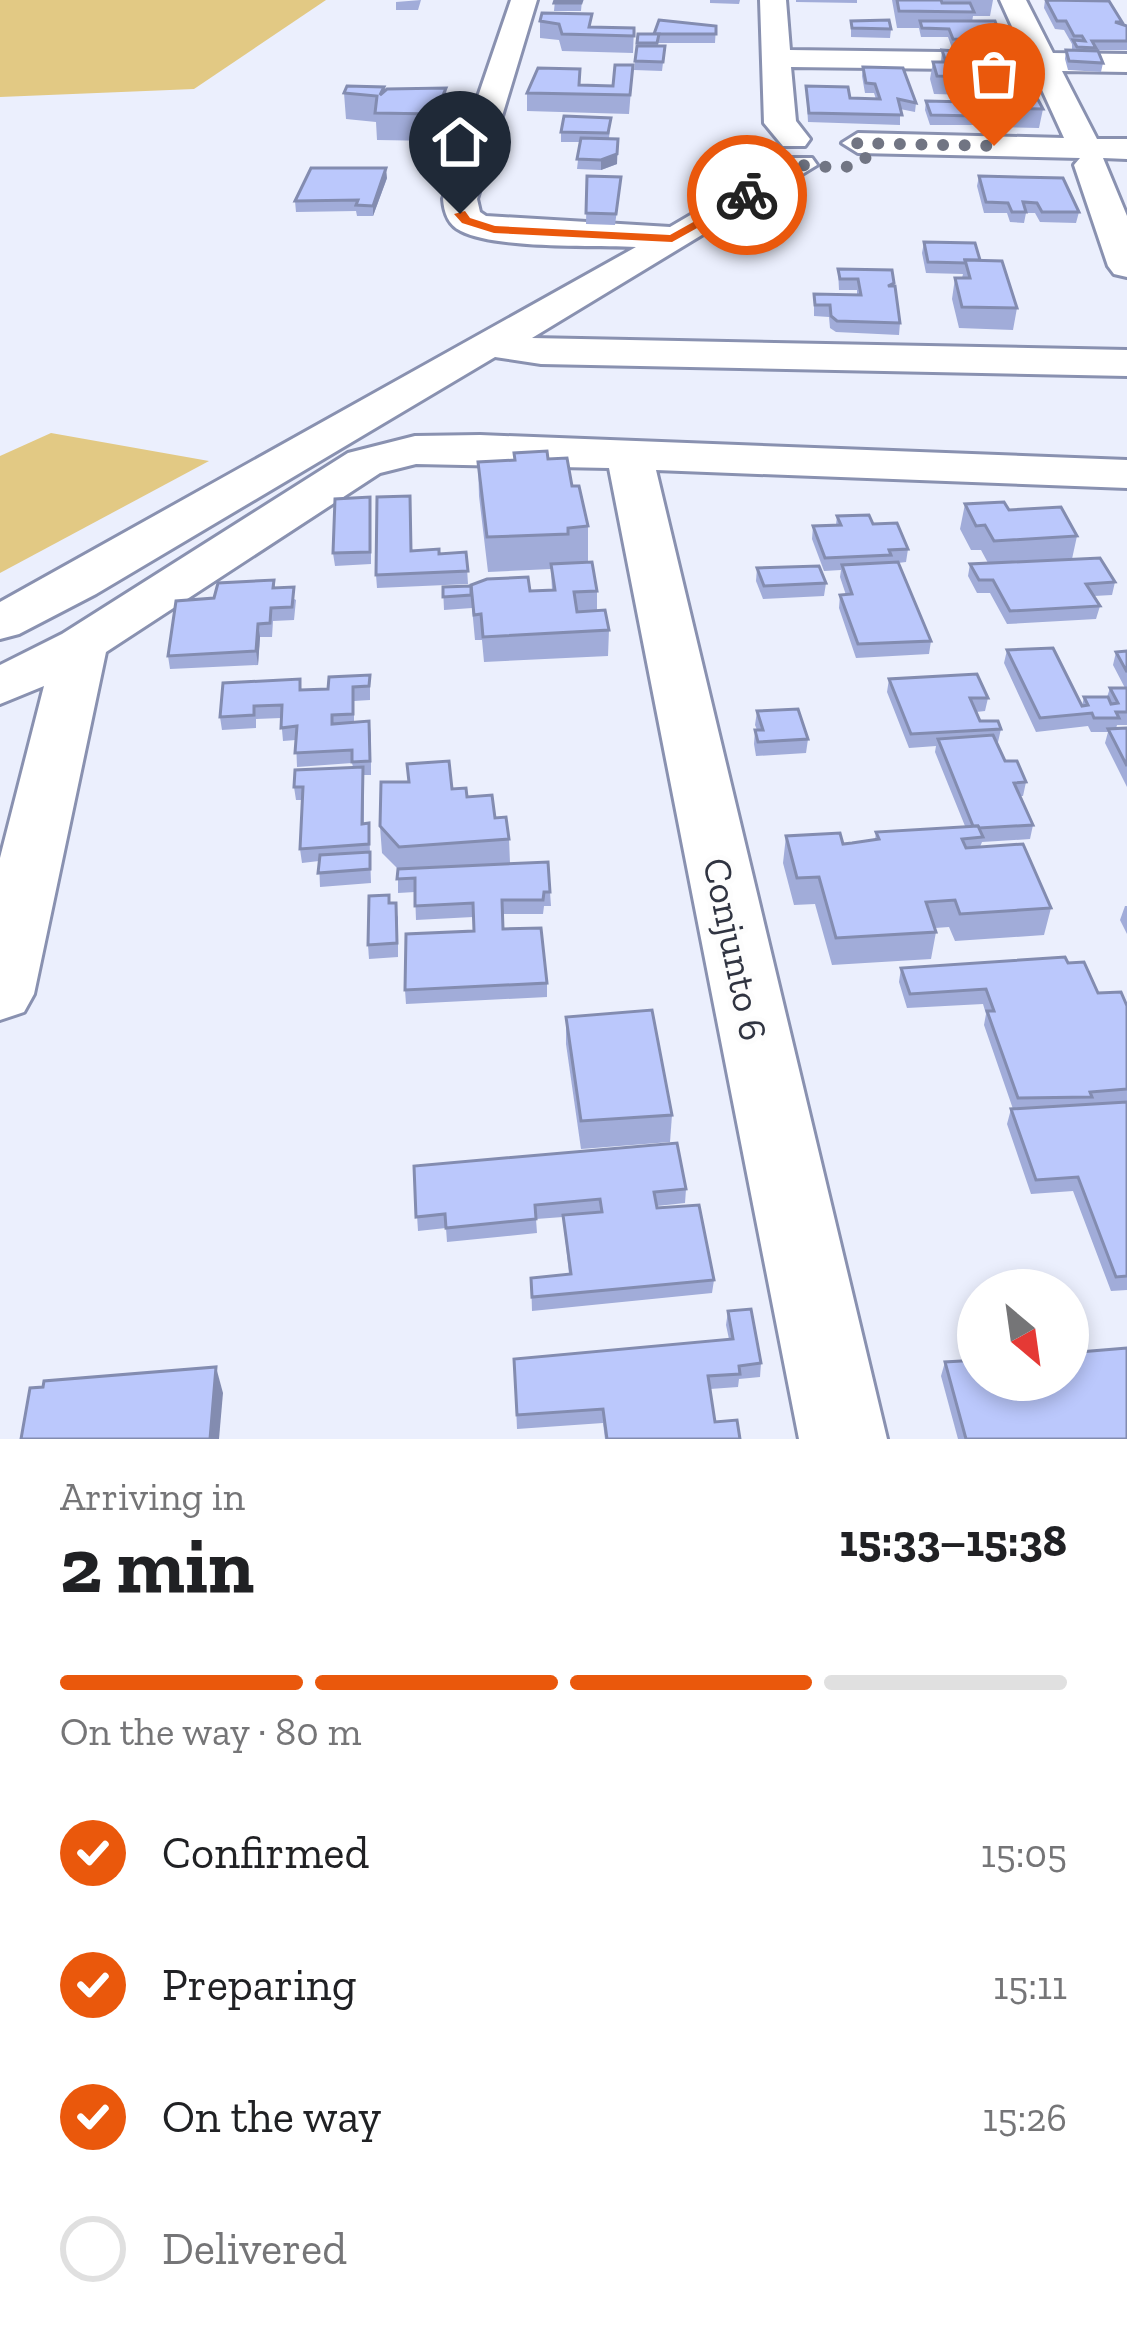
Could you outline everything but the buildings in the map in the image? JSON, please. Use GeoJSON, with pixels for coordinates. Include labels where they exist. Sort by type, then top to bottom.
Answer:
{"type":"FeatureCollection","features":[{"type":"Feature","properties":{"kind":"street"},"geometry":{"type":"LineString","coordinates":[[524,0],[460,199],[460,214],[466,221],[494,230],[672,238]]}},
{"type":"Feature","properties":{"kind":"street"},"geometry":{"type":"LineString","coordinates":[[772,0],[780,122],[831,157]]}},
{"type":"Feature","properties":{"kind":"street"},"geometry":{"type":"LineString","coordinates":[[1013,0],[1088,156],[1127,266]]}},
{"type":"Feature","properties":{"kind":"street"},"geometry":{"type":"LineString","coordinates":[[778,58],[1127,63]]}},
{"type":"Feature","properties":{"kind":"street"},"geometry":{"type":"LineString","coordinates":[[0,623],[79,584],[489,344],[560,308],[672,238],[831,157],[1088,156],[1127,149]]}},
{"type":"Feature","properties":{"kind":"street"},"geometry":{"type":"LineString","coordinates":[[1088,156],[1127,166]]}},
{"type":"Feature","properties":{"kind":"street"},"geometry":{"type":"LineString","coordinates":[[489,344],[541,352],[1127,363]]}},
{"type":"Feature","properties":{"kind":"street"},"geometry":{"type":"LineString","coordinates":[[0,687],[81,645],[340,478],[388,455],[480,449],[1127,475]]}},
{"type":"Feature","properties":{"kind":"street","name":"Conjunto 6"},"geometry":{"type":"LineString","coordinates":[[630,458],[843,1439]]}},
{"type":"Feature","properties":{"kind":"street"},"geometry":{"type":"LineString","coordinates":[[0,994],[81,645]]}},
{"type":"Feature","properties":{"kind":"shaded area"},"geometry":{"type":"Polygon","coordinates":[[[0,0],[326,0],[194,89],[0,97],[0,0]]]}},
{"type":"Feature","properties":{"kind":"shaded area"},"geometry":{"type":"Polygon","coordinates":[[[51,433],[209,461],[0,573],[0,456],[51,433]]]}},
{"type":"Feature","properties":{"kind":"way so far"},"geometry":{"type":"LineString","coordinates":[[747,195],[800,165],[842,168],[863,162],[869,152],[857,143],[994,146]]}},
{"type":"Feature","properties":{"kind":"route"},"geometry":{"type":"LineString","coordinates":[[460,214],[466,221],[494,230],[672,238],[747,195]]}}]}
